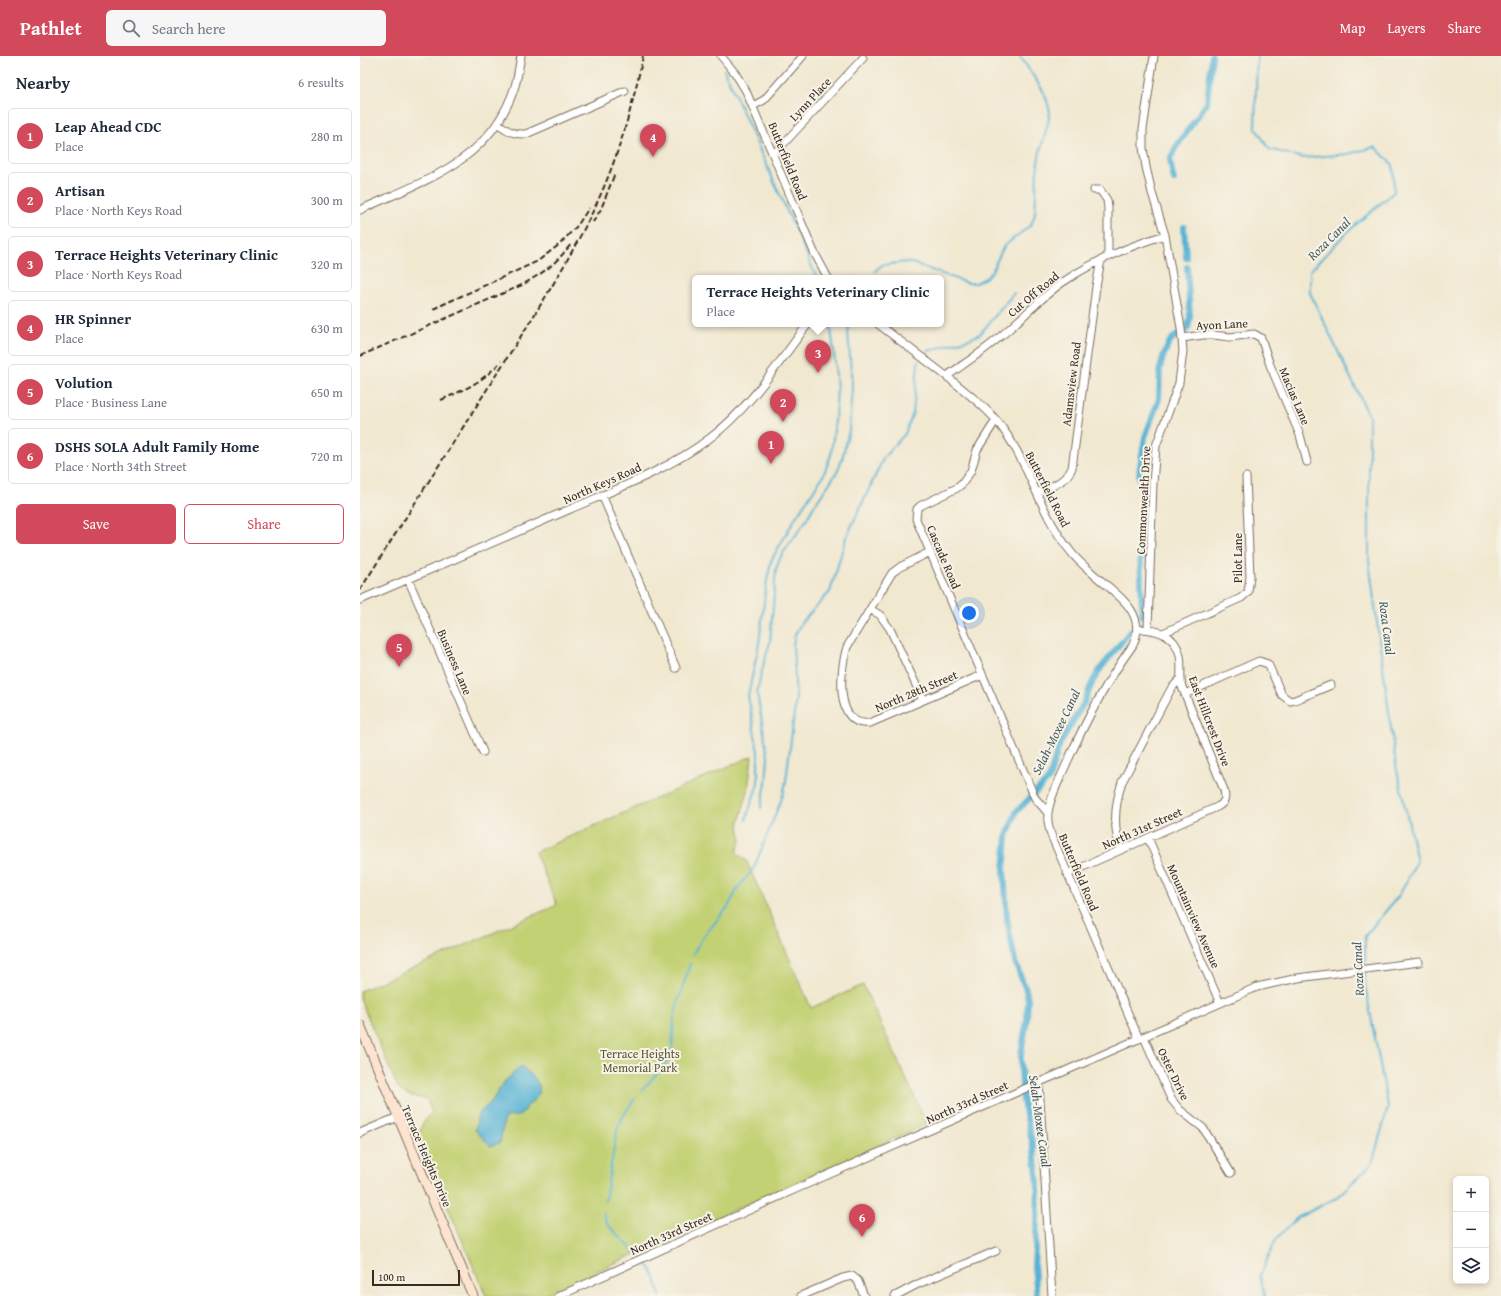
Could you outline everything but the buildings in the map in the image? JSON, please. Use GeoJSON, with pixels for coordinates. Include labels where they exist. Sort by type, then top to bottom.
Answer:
{"type":"FeatureCollection","features":[{"type":"Feature","properties":{"kind":"main road","name":"Terrace Heights Drive"},"geometry":{"type":"LineString","coordinates":[[360,1025],[473,1296]]}},
{"type":"Feature","properties":{"kind":"street"},"geometry":{"type":"LineString","coordinates":[[360,210],[450,168],[475,149],[488,136],[497,123],[515,86],[521,56]]}},
{"type":"Feature","properties":{"kind":"street","name":"Butterfield Road"},"geometry":{"type":"LineString","coordinates":[[722,56],[741,81],[753,106],[811,245],[826,275]]}},
{"type":"Feature","properties":{"kind":"street"},"geometry":{"type":"LineString","coordinates":[[753,106],[764,100],[803,56]]}},
{"type":"Feature","properties":{"kind":"street","name":"Commonwealth Drive"},"geometry":{"type":"LineString","coordinates":[[1148,629],[1153,483],[1156,446],[1179,384],[1183,352],[1182,334],[1165,235],[1146,167],[1143,148],[1143,129],[1154,56]]}},
{"type":"Feature","properties":{"kind":"street","name":"Lynn Place"},"geometry":{"type":"LineString","coordinates":[[774,154],[863,58]]}},
{"type":"Feature","properties":{"kind":"street"},"geometry":{"type":"LineString","coordinates":[[497,123],[511,133],[526,134],[625,91]]}},
{"type":"Feature","properties":{"kind":"street","name":"Adamsview Road"},"geometry":{"type":"LineString","coordinates":[[1037,493],[1067,477],[1072,468],[1096,287],[1105,258],[1108,208],[1107,200],[1100,190],[1094,190]]}},
{"type":"Feature","properties":{"kind":"street","name":"Cut Off Road"},"geometry":{"type":"LineString","coordinates":[[947,376],[1001,337],[1050,291],[1081,271],[1105,258],[1143,242],[1165,235]]}},
{"type":"Feature","properties":{"kind":"street","name":"North Keys Road"},"geometry":{"type":"LineString","coordinates":[[360,600],[602,495],[674,462],[710,438],[729,422],[750,399],[806,327]]}},
{"type":"Feature","properties":{"kind":"street","name":"Butterfield Road"},"geometry":{"type":"LineString","coordinates":[[882,327],[978,401],[996,420],[1013,445],[1054,528],[1066,546],[1090,571],[1126,601],[1134,615],[1138,629],[1137,638],[1105,686],[1078,739],[1055,790],[1048,813],[1049,828],[1067,874],[1141,1038]]}},
{"type":"Feature","properties":{"kind":"street","name":"Ayon Lane"},"geometry":{"type":"LineString","coordinates":[[1182,334],[1230,337],[1254,334],[1261,338]]}},
{"type":"Feature","properties":{"kind":"street","name":"Macias Lane"},"geometry":{"type":"LineString","coordinates":[[1261,338],[1270,365],[1300,435],[1307,462]]}},
{"type":"Feature","properties":{"kind":"street","name":"Cascade Road"},"geometry":{"type":"LineString","coordinates":[[996,420],[977,450],[970,472],[962,484],[957,488],[920,506],[917,509],[917,523],[1035,798],[1048,813]]}},
{"type":"Feature","properties":{"kind":"street","name":"Pilot Lane"},"geometry":{"type":"LineString","coordinates":[[1163,633],[1241,598],[1248,592],[1250,577],[1246,477]]}},
{"type":"Feature","properties":{"kind":"street"},"geometry":{"type":"LineString","coordinates":[[602,495],[676,668]]}},
{"type":"Feature","properties":{"kind":"street"},"geometry":{"type":"LineString","coordinates":[[923,700],[890,628],[880,615],[870,609],[892,573],[900,567],[930,552]]}},
{"type":"Feature","properties":{"kind":"street","name":"Business Lane"},"geometry":{"type":"LineString","coordinates":[[408,579],[483,752]]}},
{"type":"Feature","properties":{"kind":"street","name":"North 28th Street"},"geometry":{"type":"LineString","coordinates":[[870,609],[847,647],[843,659],[842,672],[844,702],[847,712],[852,719],[859,723],[870,723],[982,675]]}},
{"type":"Feature","properties":{"kind":"street"},"geometry":{"type":"LineString","coordinates":[[1138,629],[1155,630],[1163,633]]}},
{"type":"Feature","properties":{"kind":"street","name":"East Hillcrest Drive"},"geometry":{"type":"LineString","coordinates":[[1163,633],[1175,644],[1179,652],[1180,679],[1224,790],[1224,801]]}},
{"type":"Feature","properties":{"kind":"street"},"geometry":{"type":"LineString","coordinates":[[1185,694],[1259,661],[1265,662],[1270,666],[1282,695],[1290,701],[1331,685]]}},
{"type":"Feature","properties":{"kind":"street"},"geometry":{"type":"LineString","coordinates":[[1121,849],[1115,823],[1117,797],[1122,782],[1171,689],[1180,679]]}},
{"type":"Feature","properties":{"kind":"street","name":"North 31st Street"},"geometry":{"type":"LineString","coordinates":[[1067,874],[1217,807],[1224,801]]}},
{"type":"Feature","properties":{"kind":"street","name":"Mountainview Avenue"},"geometry":{"type":"LineString","coordinates":[[1148,838],[1220,1003]]}},
{"type":"Feature","properties":{"kind":"street","name":"North 33rd Street"},"geometry":{"type":"LineString","coordinates":[[559,1296],[805,1185],[1266,984],[1298,978],[1420,962]]}},
{"type":"Feature","properties":{"kind":"street","name":"Oster Drive"},"geometry":{"type":"LineString","coordinates":[[1141,1038],[1172,1099],[1180,1110],[1203,1128],[1231,1173]]}},
{"type":"Feature","properties":{"kind":"street"},"geometry":{"type":"LineString","coordinates":[[1039,1083],[1052,1296]]}},
{"type":"Feature","properties":{"kind":"street"},"geometry":{"type":"LineString","coordinates":[[360,1133],[398,1117]]}},
{"type":"Feature","properties":{"kind":"street"},"geometry":{"type":"LineString","coordinates":[[895,1296],[918,1284],[996,1251]]}},
{"type":"Feature","properties":{"kind":"street"},"geometry":{"type":"LineString","coordinates":[[801,1296],[843,1278],[852,1276],[858,1281],[864,1296]]}},
{"type":"Feature","properties":{"kind":"green space","name":"Terrace Heights Memorial Park"},"geometry":{"type":"Polygon","coordinates":[[[752,756],[748,791],[739,822],[741,841],[736,852],[747,862],[811,1008],[863,985],[927,1124],[541,1296],[486,1296],[419,1140],[422,1124],[432,1112],[426,1098],[411,1096],[398,1088],[360,999],[360,991],[557,905],[535,852],[752,756]]]}},
{"type":"Feature","properties":{"kind":"water"},"geometry":{"type":"Polygon","coordinates":[[[521,1066],[536,1080],[539,1085],[538,1096],[526,1107],[525,1111],[521,1115],[505,1117],[500,1143],[490,1146],[475,1130],[478,1114],[490,1103],[505,1081],[521,1066]]]}},
{"type":"Feature","properties":{"kind":"waterway"},"geometry":{"type":"LineString","coordinates":[[875,271],[882,265],[906,262],[967,283],[976,283],[987,277],[992,271],[1004,246],[1031,225],[1035,214],[1039,156],[1050,111],[1042,89],[1020,56]]}},
{"type":"Feature","properties":{"kind":"waterway","name":"Selah-Moxee Canal"},"geometry":{"type":"LineString","coordinates":[[1174,180],[1170,159],[1176,147],[1207,103],[1212,56]]}},
{"type":"Feature","properties":{"kind":"waterway","name":"Roza Canal"},"geometry":{"type":"LineString","coordinates":[[1257,56],[1255,127],[1269,149],[1303,158],[1348,154],[1375,147],[1393,165],[1394,192],[1345,234],[1310,271],[1310,293],[1369,416],[1369,561],[1396,766],[1417,861],[1400,894],[1365,936],[1365,967]]}},
{"type":"Feature","properties":{"kind":"waterway"},"geometry":{"type":"LineString","coordinates":[[724,70],[816,275]]}},
{"type":"Feature","properties":{"kind":"waterway","name":"Selah-Moxee Canal"},"geometry":{"type":"LineString","coordinates":[[1184,227],[1186,258]]}},
{"type":"Feature","properties":{"kind":"waterway","name":"Selah-Moxee Canal"},"geometry":{"type":"LineString","coordinates":[[1142,616],[1140,544],[1144,502],[1139,476],[1140,465],[1145,437],[1159,399],[1160,369],[1163,357],[1169,343],[1173,338],[1188,328],[1190,317],[1187,267]]}},
{"type":"Feature","properties":{"kind":"waterway"},"geometry":{"type":"LineString","coordinates":[[925,354],[928,351],[969,339],[980,334],[1014,293]]}},
{"type":"Feature","properties":{"kind":"waterway"},"geometry":{"type":"LineString","coordinates":[[746,820],[758,783],[758,752],[748,696],[759,644],[766,586],[771,561],[794,520],[823,476],[831,455],[837,390],[830,327]]}},
{"type":"Feature","properties":{"kind":"waterway"},"geometry":{"type":"LineString","coordinates":[[761,808],[766,783],[768,757],[757,693],[770,642],[776,569],[781,556],[837,472],[842,459],[849,431],[852,386],[848,331],[849,327]]}},
{"type":"Feature","properties":{"kind":"waterway"},"geometry":{"type":"LineString","coordinates":[[693,954],[703,937],[728,907],[738,888],[754,868],[783,795],[796,698],[793,645],[795,635],[801,623],[830,592],[846,538],[884,457],[905,434],[913,413],[919,361]]}},
{"type":"Feature","properties":{"kind":"waterway","name":"Selah-Moxee Canal"},"geometry":{"type":"LineString","coordinates":[[1037,1296],[1034,1266],[1038,1183],[1034,1151],[1023,1100],[1021,1067],[1021,1053],[1027,1020],[1028,999],[1015,962],[1007,919],[1004,870],[1007,836],[1016,812],[1049,779],[1060,743],[1084,703],[1093,681],[1101,668],[1131,630]]}},
{"type":"Feature","properties":{"kind":"waterway"},"geometry":{"type":"LineString","coordinates":[[642,1090],[664,1066],[672,1052],[674,1018],[690,964]]}},
{"type":"Feature","properties":{"kind":"waterway","name":"Roza Canal"},"geometry":{"type":"LineString","coordinates":[[1265,1296],[1260,1276],[1276,1239],[1297,1218],[1336,1198],[1372,1164],[1388,1107],[1365,985],[1365,972]]}},
{"type":"Feature","properties":{"kind":"waterway"},"geometry":{"type":"LineString","coordinates":[[605,1201],[617,1130],[622,1118],[635,1098]]}},
{"type":"Feature","properties":{"kind":"waterway"},"geometry":{"type":"LineString","coordinates":[[603,1212],[609,1226],[638,1255]]}},
{"type":"Feature","properties":{"kind":"waterway"},"geometry":{"type":"LineString","coordinates":[[645,1262],[657,1282],[660,1296]]}},
{"type":"Feature","properties":{"kind":"railway"},"geometry":{"type":"LineString","coordinates":[[360,590],[538,309],[576,243],[598,201],[614,161],[633,99],[643,56]]}},
{"type":"Feature","properties":{"kind":"railway"},"geometry":{"type":"LineString","coordinates":[[593,222],[601,209],[615,173]]}},
{"type":"Feature","properties":{"kind":"railway"},"geometry":{"type":"LineString","coordinates":[[433,309],[538,261],[560,244],[577,226],[589,208]]}},
{"type":"Feature","properties":{"kind":"railway"},"geometry":{"type":"LineString","coordinates":[[360,356],[522,285],[549,268],[571,244]]}},
{"type":"Feature","properties":{"kind":"railway"},"geometry":{"type":"LineString","coordinates":[[441,400],[481,380],[501,361]]}},
{"type":"Feature","properties":{"kind":"place","name":"HR Spinner"},"geometry":{"type":"Point","coordinates":[653,157]}},
{"type":"Feature","properties":{"kind":"place","name":"Terrace Heights Veterinary Clinic"},"geometry":{"type":"Point","coordinates":[818,373]}},
{"type":"Feature","properties":{"kind":"place","name":"Artisan"},"geometry":{"type":"Point","coordinates":[783,422]}},
{"type":"Feature","properties":{"kind":"place","name":"Leap Ahead CDC"},"geometry":{"type":"Point","coordinates":[771,464]}},
{"type":"Feature","properties":{"kind":"place","name":"Volution"},"geometry":{"type":"Point","coordinates":[399,667]}},
{"type":"Feature","properties":{"kind":"place","name":"DSHS SOLA Adult Family Home"},"geometry":{"type":"Point","coordinates":[862,1237]}}]}
